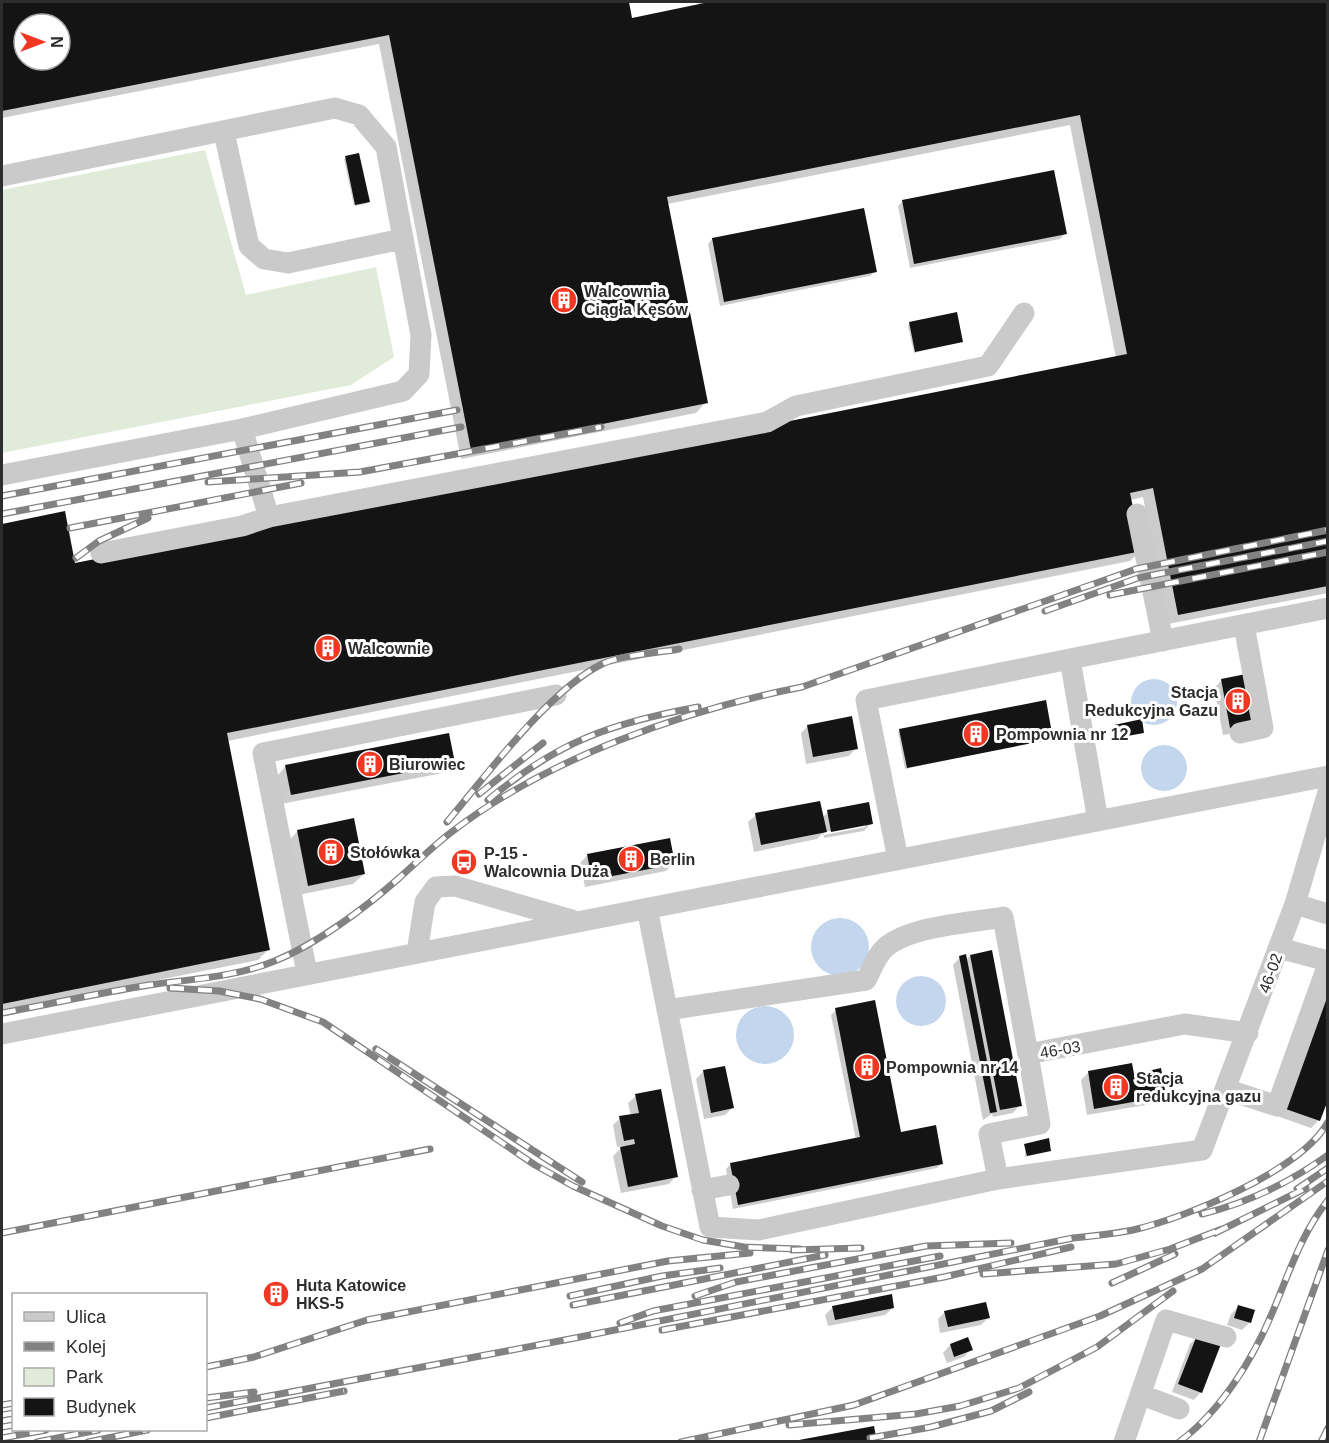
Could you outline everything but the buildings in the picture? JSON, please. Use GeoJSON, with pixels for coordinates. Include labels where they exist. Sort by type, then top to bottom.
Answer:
{"type":"FeatureCollection","features":[{"type":"Feature","properties":{"kind":"lane"},"geometry":{"type":"LineString","coordinates":[[2,176],[335,108],[359,115],[386,147],[421,335],[419,374],[403,391],[242,429],[2,475]]}},
{"type":"Feature","properties":{"kind":"lane"},"geometry":{"type":"LineString","coordinates":[[224,132],[249,246],[264,259],[288,263],[402,239]]}},
{"type":"Feature","properties":{"kind":"lane"},"geometry":{"type":"LineString","coordinates":[[101,553],[242,526],[269,517],[767,422],[796,406],[988,366],[1024,313]]}},
{"type":"Feature","properties":{"kind":"lane"},"geometry":{"type":"LineString","coordinates":[[242,429],[269,517]]}},
{"type":"Feature","properties":{"kind":"lane"},"geometry":{"type":"LineString","coordinates":[[1137,514],[1163,641]]}},
{"type":"Feature","properties":{"kind":"lane"},"geometry":{"type":"LineString","coordinates":[[898,859],[866,700],[1328,608]]}},
{"type":"Feature","properties":{"kind":"lane"},"geometry":{"type":"LineString","coordinates":[[1240,733],[1263,728],[1244,625]]}},
{"type":"Feature","properties":{"kind":"lane"},"geometry":{"type":"LineString","coordinates":[[1070,659],[1098,820]]}},
{"type":"Feature","properties":{"kind":"lane"},"geometry":{"type":"LineString","coordinates":[[307,974],[263,753],[556,695]]}},
{"type":"Feature","properties":{"kind":"lane"},"geometry":{"type":"LineString","coordinates":[[2,1034],[1328,776]]}},
{"type":"Feature","properties":{"kind":"lane","name":"46-02"},"geometry":{"type":"LineString","coordinates":[[998,1179],[1202,1150],[1248,1034],[1295,904],[1328,792]]}},
{"type":"Feature","properties":{"kind":"lane"},"geometry":{"type":"LineString","coordinates":[[417,952],[425,902],[436,887],[455,886],[575,921]]}},
{"type":"Feature","properties":{"kind":"lane"},"geometry":{"type":"LineString","coordinates":[[1295,904],[1328,914]]}},
{"type":"Feature","properties":{"kind":"lane"},"geometry":{"type":"LineString","coordinates":[[647,908],[710,1227],[759,1230],[998,1179]]}},
{"type":"Feature","properties":{"kind":"lane"},"geometry":{"type":"LineString","coordinates":[[667,1010],[866,980],[881,952],[894,940],[918,932],[1003,917],[1028,1054]]}},
{"type":"Feature","properties":{"kind":"lane"},"geometry":{"type":"LineString","coordinates":[[1225,1089],[1277,1106],[1328,963],[1279,948]]}},
{"type":"Feature","properties":{"kind":"lane","name":"46-03"},"geometry":{"type":"LineString","coordinates":[[998,1179],[989,1134],[1040,1124],[1028,1054],[1185,1024],[1248,1034]]}},
{"type":"Feature","properties":{"kind":"lane"},"geometry":{"type":"LineString","coordinates":[[702,1190],[729,1185]]}},
{"type":"Feature","properties":{"kind":"lane"},"geometry":{"type":"LineString","coordinates":[[1124,1442],[1166,1320],[1226,1337]]}},
{"type":"Feature","properties":{"kind":"lane"},"geometry":{"type":"LineString","coordinates":[[1142,1395],[1179,1409]]}},
{"type":"Feature","properties":{"kind":"green space"},"geometry":{"type":"Polygon","coordinates":[[[205,150],[246,295],[376,267],[394,357],[351,385],[2,453],[2,190],[205,150]]]}},
{"type":"Feature","properties":{"kind":"water"},"geometry":{"type":"Polygon","coordinates":[[[1154,679],[1163,680],[1170,686],[1176,693],[1176,711],[1170,718],[1163,724],[1154,725],[1145,724],[1138,718],[1132,711],[1131,702],[1132,693],[1138,686],[1145,680],[1154,679]]]}},
{"type":"Feature","properties":{"kind":"water"},"geometry":{"type":"Polygon","coordinates":[[[1164,745],[1180,752],[1187,768],[1180,784],[1164,791],[1148,784],[1141,768],[1148,752],[1164,745]]]}},
{"type":"Feature","properties":{"kind":"water"},"geometry":{"type":"Polygon","coordinates":[[[840,918],[856,923],[864,931],[869,947],[864,963],[856,971],[840,976],[824,971],[816,963],[811,947],[816,931],[824,923],[840,918]]]}},
{"type":"Feature","properties":{"kind":"water"},"geometry":{"type":"Polygon","coordinates":[[[916,976],[926,976],[939,983],[946,996],[946,1006],[939,1019],[926,1026],[916,1026],[907,1022],[900,1015],[896,1006],[896,996],[900,987],[907,980],[916,976]]]}},
{"type":"Feature","properties":{"kind":"water"},"geometry":{"type":"Polygon","coordinates":[[[765,1006],[776,1008],[789,1019],[794,1035],[792,1046],[781,1059],[765,1064],[754,1062],[741,1051],[736,1035],[738,1024],[749,1011],[765,1006]]]}},
{"type":"Feature","properties":{"kind":"railway"},"geometry":{"type":"LineString","coordinates":[[2,496],[457,410]]}},
{"type":"Feature","properties":{"kind":"railway"},"geometry":{"type":"LineString","coordinates":[[2,514],[461,427]]}},
{"type":"Feature","properties":{"kind":"railway"},"geometry":{"type":"LineString","coordinates":[[208,482],[360,472],[601,427]]}},
{"type":"Feature","properties":{"kind":"railway"},"geometry":{"type":"LineString","coordinates":[[70,528],[301,483]]}},
{"type":"Feature","properties":{"kind":"railway"},"geometry":{"type":"LineString","coordinates":[[76,558],[99,541],[148,518]]}},
{"type":"Feature","properties":{"kind":"railway"},"geometry":{"type":"LineString","coordinates":[[2,1013],[130,988],[230,974],[262,966],[293,953],[325,935],[356,913],[442,839],[487,807],[528,783],[617,741],[711,709],[802,687],[1136,569],[1328,530]]}},
{"type":"Feature","properties":{"kind":"railway"},"geometry":{"type":"LineString","coordinates":[[1045,611],[1138,578],[1328,541]]}},
{"type":"Feature","properties":{"kind":"railway"},"geometry":{"type":"LineString","coordinates":[[1110,595],[1328,552]]}},
{"type":"Feature","properties":{"kind":"railway"},"geometry":{"type":"LineString","coordinates":[[447,822],[540,713],[582,676],[610,661],[679,649]]}},
{"type":"Feature","properties":{"kind":"railway"},"geometry":{"type":"LineString","coordinates":[[488,800],[538,763],[586,738],[638,720],[698,707]]}},
{"type":"Feature","properties":{"kind":"railway"},"geometry":{"type":"LineString","coordinates":[[479,794],[543,743]]}},
{"type":"Feature","properties":{"kind":"railway"},"geometry":{"type":"LineString","coordinates":[[170,988],[219,991],[260,999],[323,1022],[535,1165],[573,1186],[662,1226],[703,1240],[744,1247],[800,1249]]}},
{"type":"Feature","properties":{"kind":"railway"},"geometry":{"type":"LineString","coordinates":[[376,1049],[582,1182]]}},
{"type":"Feature","properties":{"kind":"railway"},"geometry":{"type":"LineString","coordinates":[[207,1408],[575,1338],[1073,1238],[1133,1230],[1182,1215],[1268,1175],[1314,1140],[1328,1122]]}},
{"type":"Feature","properties":{"kind":"railway"},"geometry":{"type":"LineString","coordinates":[[2,1233],[430,1149]]}},
{"type":"Feature","properties":{"kind":"railway"},"geometry":{"type":"LineString","coordinates":[[1202,1214],[1267,1191],[1328,1155]]}},
{"type":"Feature","properties":{"kind":"railway"},"geometry":{"type":"LineString","coordinates":[[1297,1189],[1328,1168]]}},
{"type":"Feature","properties":{"kind":"railway"},"geometry":{"type":"LineString","coordinates":[[681,1442],[854,1405],[1100,1316],[1202,1269],[1328,1181]]}},
{"type":"Feature","properties":{"kind":"railway"},"geometry":{"type":"LineString","coordinates":[[1215,1233],[1306,1188]]}},
{"type":"Feature","properties":{"kind":"railway"},"geometry":{"type":"LineString","coordinates":[[1179,1442],[1209,1415],[1246,1365],[1265,1329],[1303,1240],[1328,1200]]}},
{"type":"Feature","properties":{"kind":"railway"},"geometry":{"type":"LineString","coordinates":[[983,1274],[1116,1264],[1170,1249],[1222,1229]]}},
{"type":"Feature","properties":{"kind":"railway"},"geometry":{"type":"LineString","coordinates":[[695,1296],[736,1282],[926,1246],[1011,1243]]}},
{"type":"Feature","properties":{"kind":"railway"},"geometry":{"type":"LineString","coordinates":[[662,1330],[944,1277],[1071,1247]]}},
{"type":"Feature","properties":{"kind":"railway"},"geometry":{"type":"LineString","coordinates":[[792,1250],[861,1248]]}},
{"type":"Feature","properties":{"kind":"railway"},"geometry":{"type":"LineString","coordinates":[[1259,1442],[1328,1250]]}},
{"type":"Feature","properties":{"kind":"railway"},"geometry":{"type":"LineString","coordinates":[[207,1367],[254,1357],[367,1320],[668,1261],[750,1253]]}},
{"type":"Feature","properties":{"kind":"railway"},"geometry":{"type":"LineString","coordinates":[[1112,1283],[1175,1254]]}},
{"type":"Feature","properties":{"kind":"railway"},"geometry":{"type":"LineString","coordinates":[[573,1305],[825,1255]]}},
{"type":"Feature","properties":{"kind":"railway"},"geometry":{"type":"LineString","coordinates":[[620,1323],[653,1311],[940,1256]]}},
{"type":"Feature","properties":{"kind":"railway"},"geometry":{"type":"LineString","coordinates":[[570,1296],[662,1276],[720,1268]]}},
{"type":"Feature","properties":{"kind":"railway"},"geometry":{"type":"LineString","coordinates":[[789,1425],[916,1414],[960,1406],[1019,1388],[1097,1347],[1173,1291]]}},
{"type":"Feature","properties":{"kind":"railway"},"geometry":{"type":"LineString","coordinates":[[207,1418],[344,1391]]}},
{"type":"Feature","properties":{"kind":"railway"},"geometry":{"type":"LineString","coordinates":[[207,1398],[254,1392]]}},
{"type":"Feature","properties":{"kind":"railway"},"geometry":{"type":"LineString","coordinates":[[870,1438],[931,1427],[991,1411],[1029,1392]]}},
{"type":"Feature","properties":{"kind":"railway"},"geometry":{"type":"LineString","coordinates":[[2,1405],[12,1403]]}},
{"type":"Feature","properties":{"kind":"railway"},"geometry":{"type":"LineString","coordinates":[[2,1415],[12,1413]]}},
{"type":"Feature","properties":{"kind":"railway"},"geometry":{"type":"LineString","coordinates":[[2,1427],[12,1425]]}},
{"type":"Feature","properties":{"kind":"railway"},"geometry":{"type":"LineString","coordinates":[[1321,1442],[1328,1428]]}},
{"type":"Feature","properties":{"kind":"railway"},"geometry":{"type":"LineString","coordinates":[[2,1438],[40,1431]]}},
{"type":"Feature","properties":{"kind":"railway"},"geometry":{"type":"LineString","coordinates":[[37,1442],[93,1431]]}},
{"type":"Feature","properties":{"kind":"railway"},"geometry":{"type":"LineString","coordinates":[[88,1442],[142,1431]]}},
{"type":"Feature","properties":{"kind":"place","name":"Walcownia Ciągła Kęsów"},"geometry":{"type":"Point","coordinates":[564,300]}},
{"type":"Feature","properties":{"kind":"place","name":"Walcownie"},"geometry":{"type":"Point","coordinates":[328,648]}},
{"type":"Feature","properties":{"kind":"place","name":"Stacja Redukcyjna Gazu"},"geometry":{"type":"Point","coordinates":[1238,701]}},
{"type":"Feature","properties":{"kind":"place","name":"Pompownia nr 12"},"geometry":{"type":"Point","coordinates":[976,734]}},
{"type":"Feature","properties":{"kind":"place","name":"Biurowiec"},"geometry":{"type":"Point","coordinates":[370,764]}},
{"type":"Feature","properties":{"kind":"place","name":"Stołówka"},"geometry":{"type":"Point","coordinates":[331,852]}},
{"type":"Feature","properties":{"kind":"place","name":"Berlin"},"geometry":{"type":"Point","coordinates":[631,859]}},
{"type":"Feature","properties":{"kind":"place","name":"P-15 - Walcownia Duża"},"geometry":{"type":"Point","coordinates":[464,862]}},
{"type":"Feature","properties":{"kind":"place","name":"Pompownia nr 14"},"geometry":{"type":"Point","coordinates":[867,1067]}},
{"type":"Feature","properties":{"kind":"place","name":"Stacja redukcyjna gazu"},"geometry":{"type":"Point","coordinates":[1116,1087]}},
{"type":"Feature","properties":{"kind":"place","name":"Huta Katowice HKS-5"},"geometry":{"type":"Point","coordinates":[276,1294]}}]}
